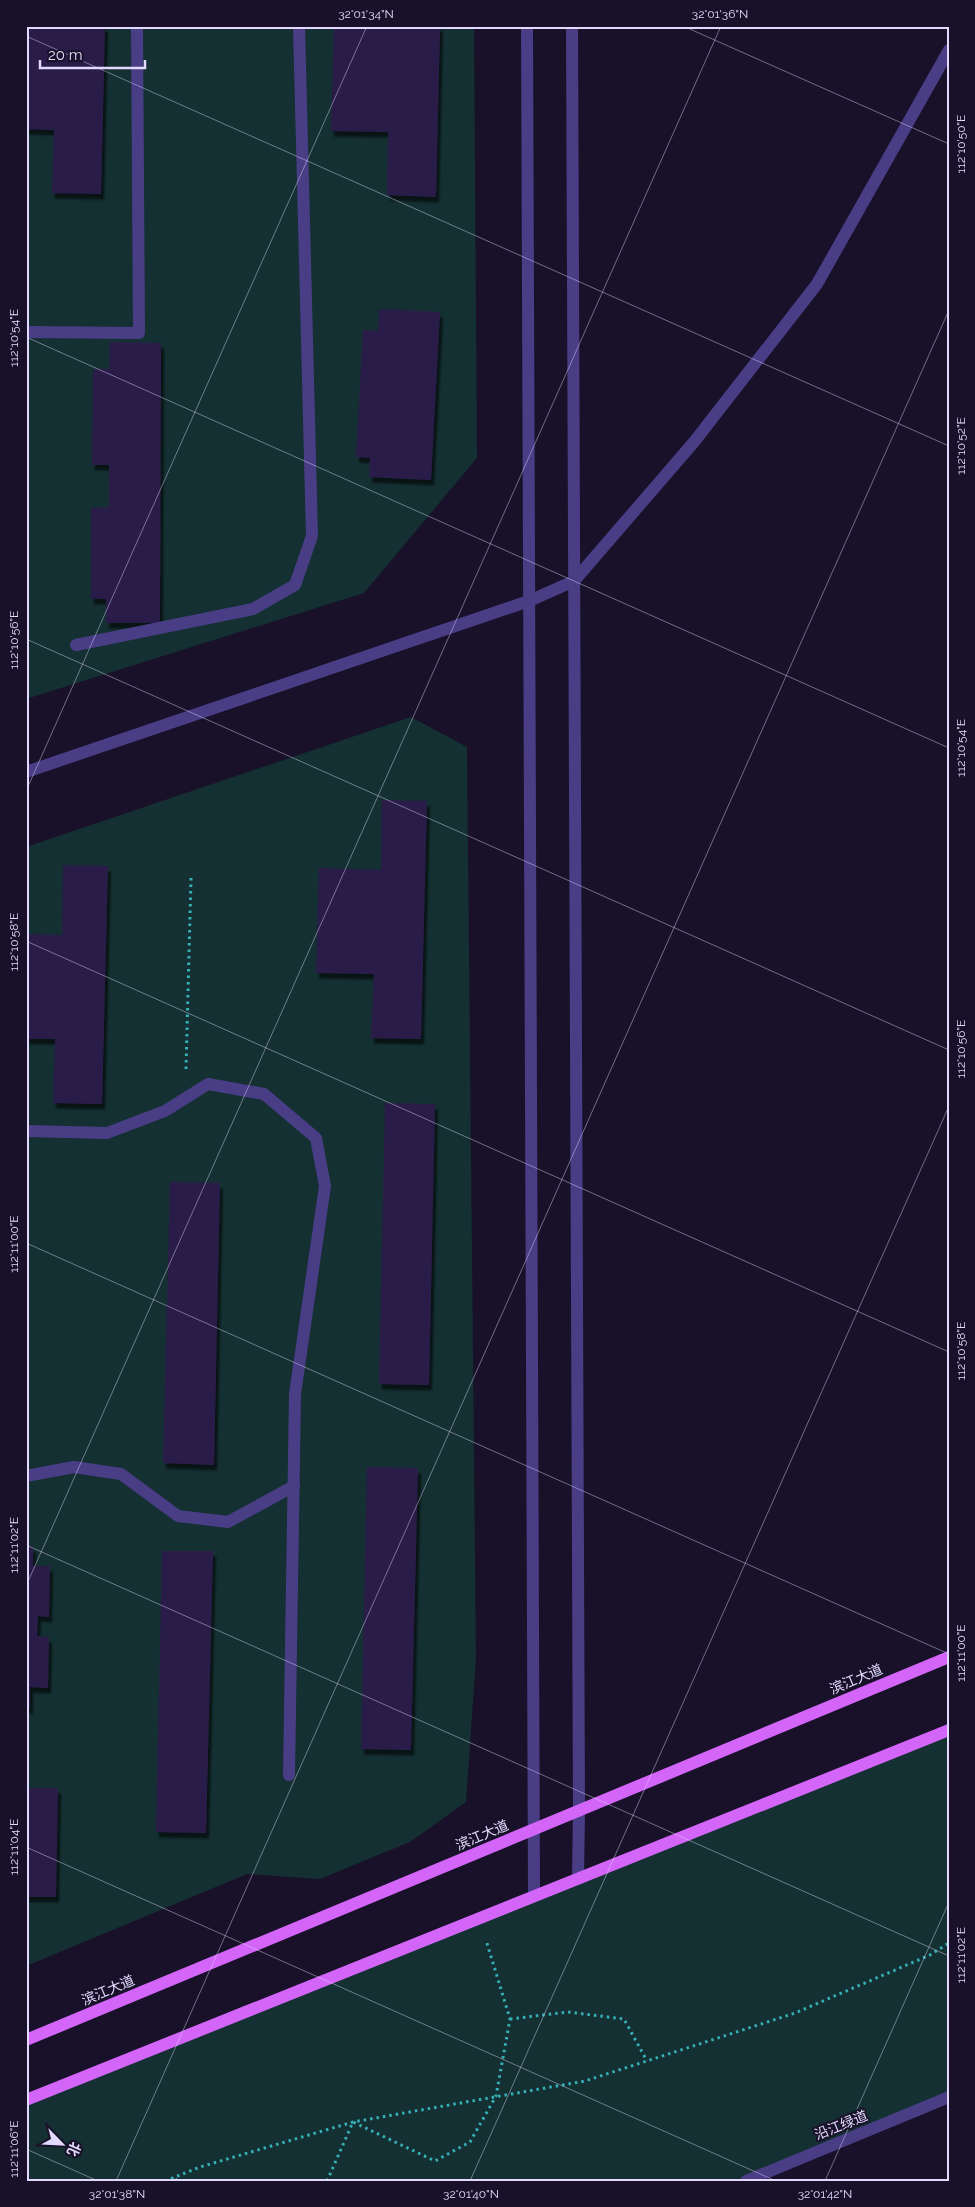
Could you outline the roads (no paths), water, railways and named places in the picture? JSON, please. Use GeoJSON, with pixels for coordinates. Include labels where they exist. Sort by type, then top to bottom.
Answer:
{"type":"FeatureCollection","features":[{"type":"Feature","properties":{"kind":"main road","name":"滨江大道"},"geometry":{"type":"LineString","coordinates":[[26,2040],[949,1657]]}},
{"type":"Feature","properties":{"kind":"main road"},"geometry":{"type":"LineString","coordinates":[[26,2100],[949,1730]]}},
{"type":"Feature","properties":{"kind":"street"},"geometry":{"type":"LineString","coordinates":[[26,332],[139,333],[137,26]]}},
{"type":"Feature","properties":{"kind":"street"},"geometry":{"type":"LineString","coordinates":[[76,645],[253,609],[294,585],[312,536],[300,26]]}},
{"type":"Feature","properties":{"kind":"street"},"geometry":{"type":"LineString","coordinates":[[527,26],[534,1896]]}},
{"type":"Feature","properties":{"kind":"street"},"geometry":{"type":"LineString","coordinates":[[572,26],[578,1879]]}},
{"type":"Feature","properties":{"kind":"street"},"geometry":{"type":"LineString","coordinates":[[26,772],[529,601],[574,581],[694,442],[817,284],[949,50]]}},
{"type":"Feature","properties":{"kind":"street"},"geometry":{"type":"LineString","coordinates":[[26,1131],[107,1133],[166,1111],[208,1084],[264,1094],[316,1138],[325,1186],[295,1394],[289,1775]]}},
{"type":"Feature","properties":{"kind":"street"},"geometry":{"type":"LineString","coordinates":[[26,1476],[74,1467],[121,1474],[178,1516],[228,1522],[294,1486]]}},
{"type":"Feature","properties":{"kind":"street","name":"沿江绿道"},"geometry":{"type":"LineString","coordinates":[[746,2181],[949,2097]]}}]}
